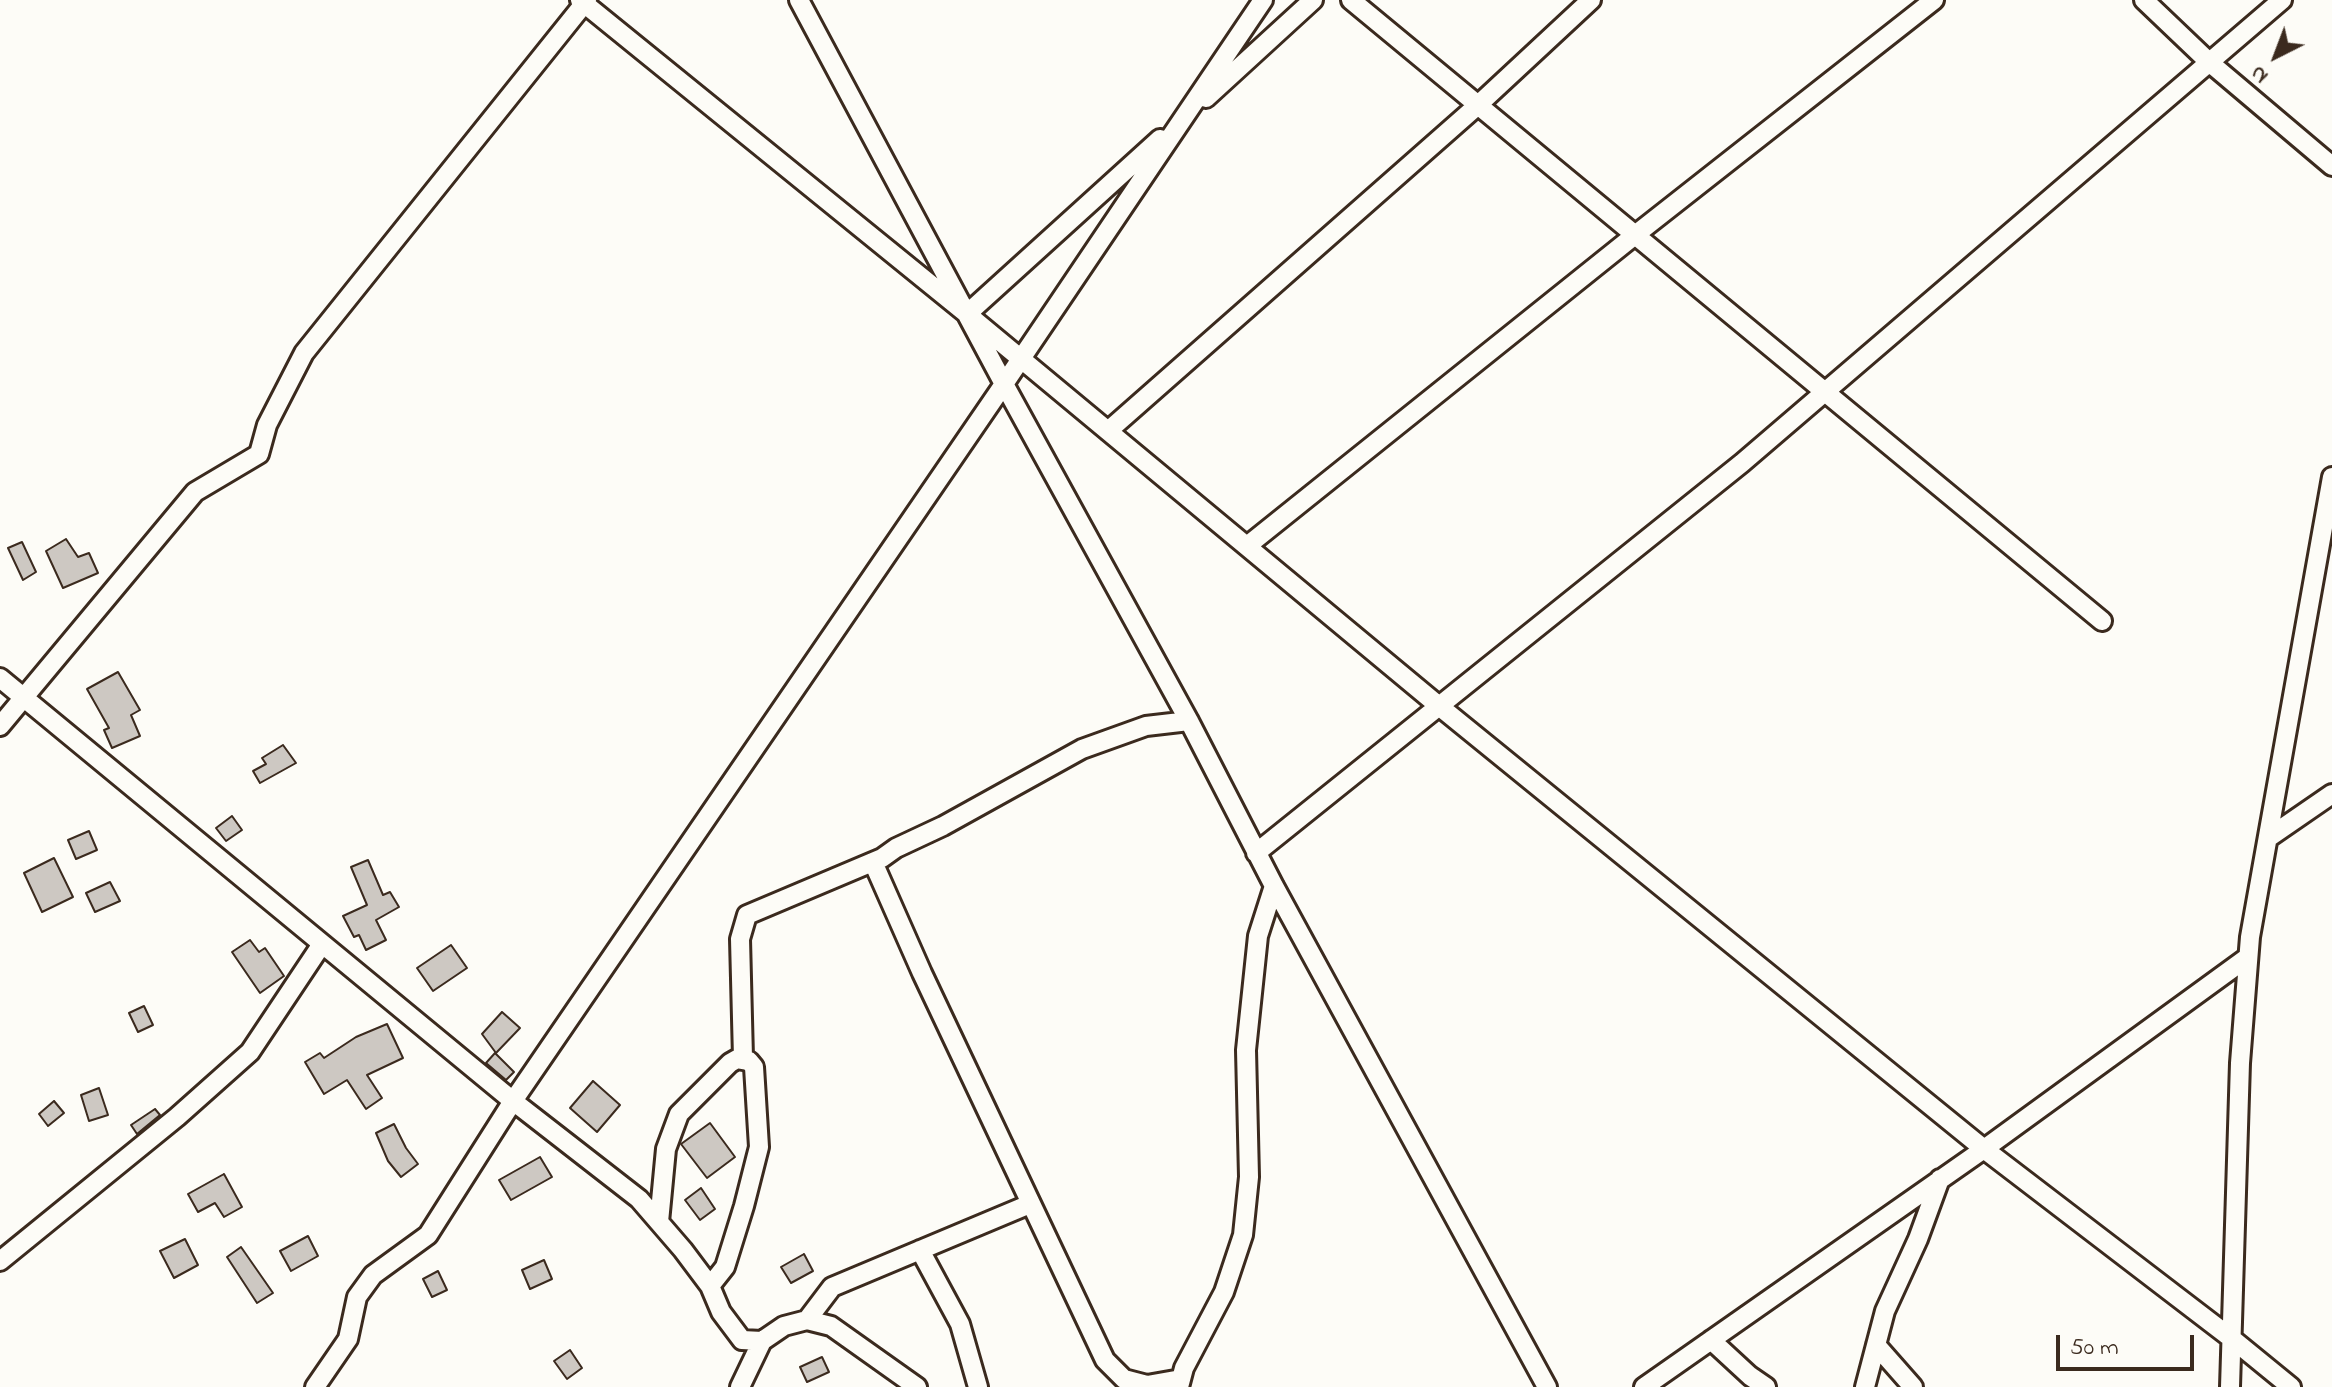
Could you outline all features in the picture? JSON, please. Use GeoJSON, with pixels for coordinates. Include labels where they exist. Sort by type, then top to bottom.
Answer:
{"type":"FeatureCollection","features":[{"type":"Feature","properties":{"kind":"street"},"geometry":{"type":"LineString","coordinates":[[799,0],[1189,721],[1256,853],[1547,1387]]}},
{"type":"Feature","properties":{"kind":"street"},"geometry":{"type":"LineString","coordinates":[[315,1387],[348,1339],[357,1297],[373,1275],[428,1235],[513,1101],[1263,0]]}},
{"type":"Feature","properties":{"kind":"street"},"geometry":{"type":"LineString","coordinates":[[967,314],[1313,0]]}},
{"type":"Feature","properties":{"kind":"street"},"geometry":{"type":"LineString","coordinates":[[1351,0],[2102,621]]}},
{"type":"Feature","properties":{"kind":"street"},"geometry":{"type":"LineString","coordinates":[[1108,431],[1478,105],[1591,0]]}},
{"type":"Feature","properties":{"kind":"street"},"geometry":{"type":"LineString","coordinates":[[1247,546],[1934,0]]}},
{"type":"Feature","properties":{"kind":"street"},"geometry":{"type":"LineString","coordinates":[[2144,0],[2209,62],[2332,166]]}},
{"type":"Feature","properties":{"kind":"street"},"geometry":{"type":"LineString","coordinates":[[1256,853],[1742,463],[2282,0]]}},
{"type":"Feature","properties":{"kind":"street"},"geometry":{"type":"LineString","coordinates":[[0,726],[195,492],[259,454],[267,425],[304,353],[584,1],[1439,706],[1984,1149],[2291,1387]]}},
{"type":"Feature","properties":{"kind":"street"},"geometry":{"type":"LineString","coordinates":[[2230,1387],[2240,1063],[2248,957],[2332,477]]}},
{"type":"Feature","properties":{"kind":"street"},"geometry":{"type":"LineString","coordinates":[[0,678],[513,1101],[639,1199],[710,1286],[721,1312],[742,1340],[762,1341]]}},
{"type":"Feature","properties":{"kind":"street"},"geometry":{"type":"LineString","coordinates":[[710,1286],[725,1267],[759,1147],[754,1067],[743,1058],[740,939],[747,915],[873,862],[1082,749],[1146,726],[1189,721]]}},
{"type":"Feature","properties":{"kind":"street"},"geometry":{"type":"LineString","coordinates":[[2268,838],[2332,794]]}},
{"type":"Feature","properties":{"kind":"street"},"geometry":{"type":"LineString","coordinates":[[873,862],[922,973],[1105,1360],[1124,1379],[1147,1385],[1180,1383],[1224,1292],[1243,1235],[1249,1177],[1246,1050],[1258,936],[1274,886]]}},
{"type":"Feature","properties":{"kind":"street"},"geometry":{"type":"LineString","coordinates":[[0,1261],[177,1117],[250,1052],[322,944]]}},
{"type":"Feature","properties":{"kind":"street"},"geometry":{"type":"LineString","coordinates":[[1644,1387],[1984,1149],[2248,957]]}},
{"type":"Feature","properties":{"kind":"street"},"geometry":{"type":"LineString","coordinates":[[659,1222],[666,1149],[679,1114],[730,1063],[743,1058]]}},
{"type":"Feature","properties":{"kind":"street"},"geometry":{"type":"LineString","coordinates":[[1865,1387],[1885,1311],[1918,1239],[1940,1179]]}},
{"type":"Feature","properties":{"kind":"street"},"geometry":{"type":"LineString","coordinates":[[807,1320],[832,1287],[1030,1204]]}},
{"type":"Feature","properties":{"kind":"street"},"geometry":{"type":"LineString","coordinates":[[920,1250],[960,1324],[978,1387]]}},
{"type":"Feature","properties":{"kind":"street"},"geometry":{"type":"LineString","coordinates":[[740,1387],[762,1341],[784,1326],[807,1320],[831,1326],[917,1387]]}},
{"type":"Feature","properties":{"kind":"street"},"geometry":{"type":"LineString","coordinates":[[1711,1340],[1766,1387]]}},
{"type":"Feature","properties":{"kind":"street"},"geometry":{"type":"LineString","coordinates":[[1876,1345],[1913,1387]]}},
{"type":"Feature","properties":{"kind":"building"},"geometry":{"type":"Polygon","coordinates":[[[66,539],[78,557],[89,553],[98,573],[63,588],[46,551],[66,539]]]}},
{"type":"Feature","properties":{"kind":"building"},"geometry":{"type":"Polygon","coordinates":[[[22,542],[36,572],[23,580],[8,548],[22,542]]]}},
{"type":"Feature","properties":{"kind":"building"},"geometry":{"type":"Polygon","coordinates":[[[118,672],[140,710],[131,715],[140,736],[112,748],[104,730],[109,728],[87,689],[118,672]]]}},
{"type":"Feature","properties":{"kind":"building"},"geometry":{"type":"Polygon","coordinates":[[[283,745],[296,763],[260,783],[253,771],[266,764],[262,758],[283,745]]]}},
{"type":"Feature","properties":{"kind":"building"},"geometry":{"type":"Polygon","coordinates":[[[232,816],[242,830],[226,841],[216,828],[232,816]]]}},
{"type":"Feature","properties":{"kind":"building"},"geometry":{"type":"Polygon","coordinates":[[[89,831],[97,850],[76,859],[68,840],[89,831]]]}},
{"type":"Feature","properties":{"kind":"building"},"geometry":{"type":"Polygon","coordinates":[[[54,858],[73,897],[42,912],[24,873],[54,858]]]}},
{"type":"Feature","properties":{"kind":"building"},"geometry":{"type":"Polygon","coordinates":[[[368,860],[383,895],[390,892],[399,907],[376,920],[386,940],[366,950],[359,935],[354,937],[343,916],[367,905],[351,867],[368,860]]]}},
{"type":"Feature","properties":{"kind":"building"},"geometry":{"type":"Polygon","coordinates":[[[110,882],[120,901],[95,912],[86,893],[110,882]]]}},
{"type":"Feature","properties":{"kind":"building"},"geometry":{"type":"Polygon","coordinates":[[[250,940],[259,952],[265,948],[284,976],[260,993],[232,952],[250,940]]]}},
{"type":"Feature","properties":{"kind":"building"},"geometry":{"type":"Polygon","coordinates":[[[451,945],[467,968],[433,991],[417,968],[451,945]]]}},
{"type":"Feature","properties":{"kind":"building"},"geometry":{"type":"Polygon","coordinates":[[[144,1006],[153,1025],[138,1032],[129,1013],[144,1006]]]}},
{"type":"Feature","properties":{"kind":"building"},"geometry":{"type":"Polygon","coordinates":[[[502,1012],[520,1028],[496,1053],[482,1034],[502,1012]]]}},
{"type":"Feature","properties":{"kind":"building"},"geometry":{"type":"Polygon","coordinates":[[[387,1024],[403,1058],[367,1075],[382,1098],[366,1109],[347,1080],[324,1094],[305,1062],[320,1053],[324,1058],[356,1037],[387,1024]]]}},
{"type":"Feature","properties":{"kind":"building"},"geometry":{"type":"Polygon","coordinates":[[[495,1053],[514,1072],[506,1080],[486,1063],[495,1053]]]}},
{"type":"Feature","properties":{"kind":"building"},"geometry":{"type":"Polygon","coordinates":[[[593,1081],[620,1105],[597,1132],[570,1108],[593,1081]]]}},
{"type":"Feature","properties":{"kind":"building"},"geometry":{"type":"Polygon","coordinates":[[[99,1088],[108,1115],[89,1121],[81,1095],[99,1088]]]}},
{"type":"Feature","properties":{"kind":"building"},"geometry":{"type":"Polygon","coordinates":[[[54,1101],[64,1113],[48,1126],[39,1114],[54,1101]]]}},
{"type":"Feature","properties":{"kind":"building"},"geometry":{"type":"Polygon","coordinates":[[[155,1109],[160,1115],[137,1134],[131,1125],[155,1109]]]}},
{"type":"Feature","properties":{"kind":"building"},"geometry":{"type":"Polygon","coordinates":[[[710,1123],[735,1157],[707,1178],[681,1144],[710,1123]]]}},
{"type":"Feature","properties":{"kind":"building"},"geometry":{"type":"Polygon","coordinates":[[[394,1124],[418,1164],[401,1177],[388,1161],[376,1133],[394,1124]]]}},
{"type":"Feature","properties":{"kind":"building"},"geometry":{"type":"Polygon","coordinates":[[[540,1157],[552,1177],[511,1200],[499,1180],[540,1157]]]}},
{"type":"Feature","properties":{"kind":"building"},"geometry":{"type":"Polygon","coordinates":[[[224,1174],[242,1207],[224,1217],[215,1203],[198,1212],[188,1194],[224,1174]]]}},
{"type":"Feature","properties":{"kind":"building"},"geometry":{"type":"Polygon","coordinates":[[[701,1188],[715,1209],[700,1220],[685,1200],[701,1188]]]}},
{"type":"Feature","properties":{"kind":"building"},"geometry":{"type":"Polygon","coordinates":[[[308,1236],[318,1256],[291,1271],[280,1251],[308,1236]]]}},
{"type":"Feature","properties":{"kind":"building"},"geometry":{"type":"Polygon","coordinates":[[[185,1239],[198,1265],[174,1278],[160,1251],[185,1239]]]}},
{"type":"Feature","properties":{"kind":"building"},"geometry":{"type":"Polygon","coordinates":[[[241,1247],[273,1293],[257,1303],[227,1257],[241,1247]]]}},
{"type":"Feature","properties":{"kind":"building"},"geometry":{"type":"Polygon","coordinates":[[[804,1254],[813,1271],[791,1283],[781,1267],[804,1254]]]}},
{"type":"Feature","properties":{"kind":"building"},"geometry":{"type":"Polygon","coordinates":[[[544,1260],[552,1279],[530,1289],[522,1270],[544,1260]]]}},
{"type":"Feature","properties":{"kind":"building"},"geometry":{"type":"Polygon","coordinates":[[[438,1271],[447,1290],[432,1297],[423,1279],[438,1271]]]}},
{"type":"Feature","properties":{"kind":"building"},"geometry":{"type":"Polygon","coordinates":[[[570,1350],[582,1368],[567,1379],[554,1361],[570,1350]]]}},
{"type":"Feature","properties":{"kind":"building"},"geometry":{"type":"Polygon","coordinates":[[[822,1357],[829,1372],[807,1382],[800,1367],[822,1357]]]}}]}
